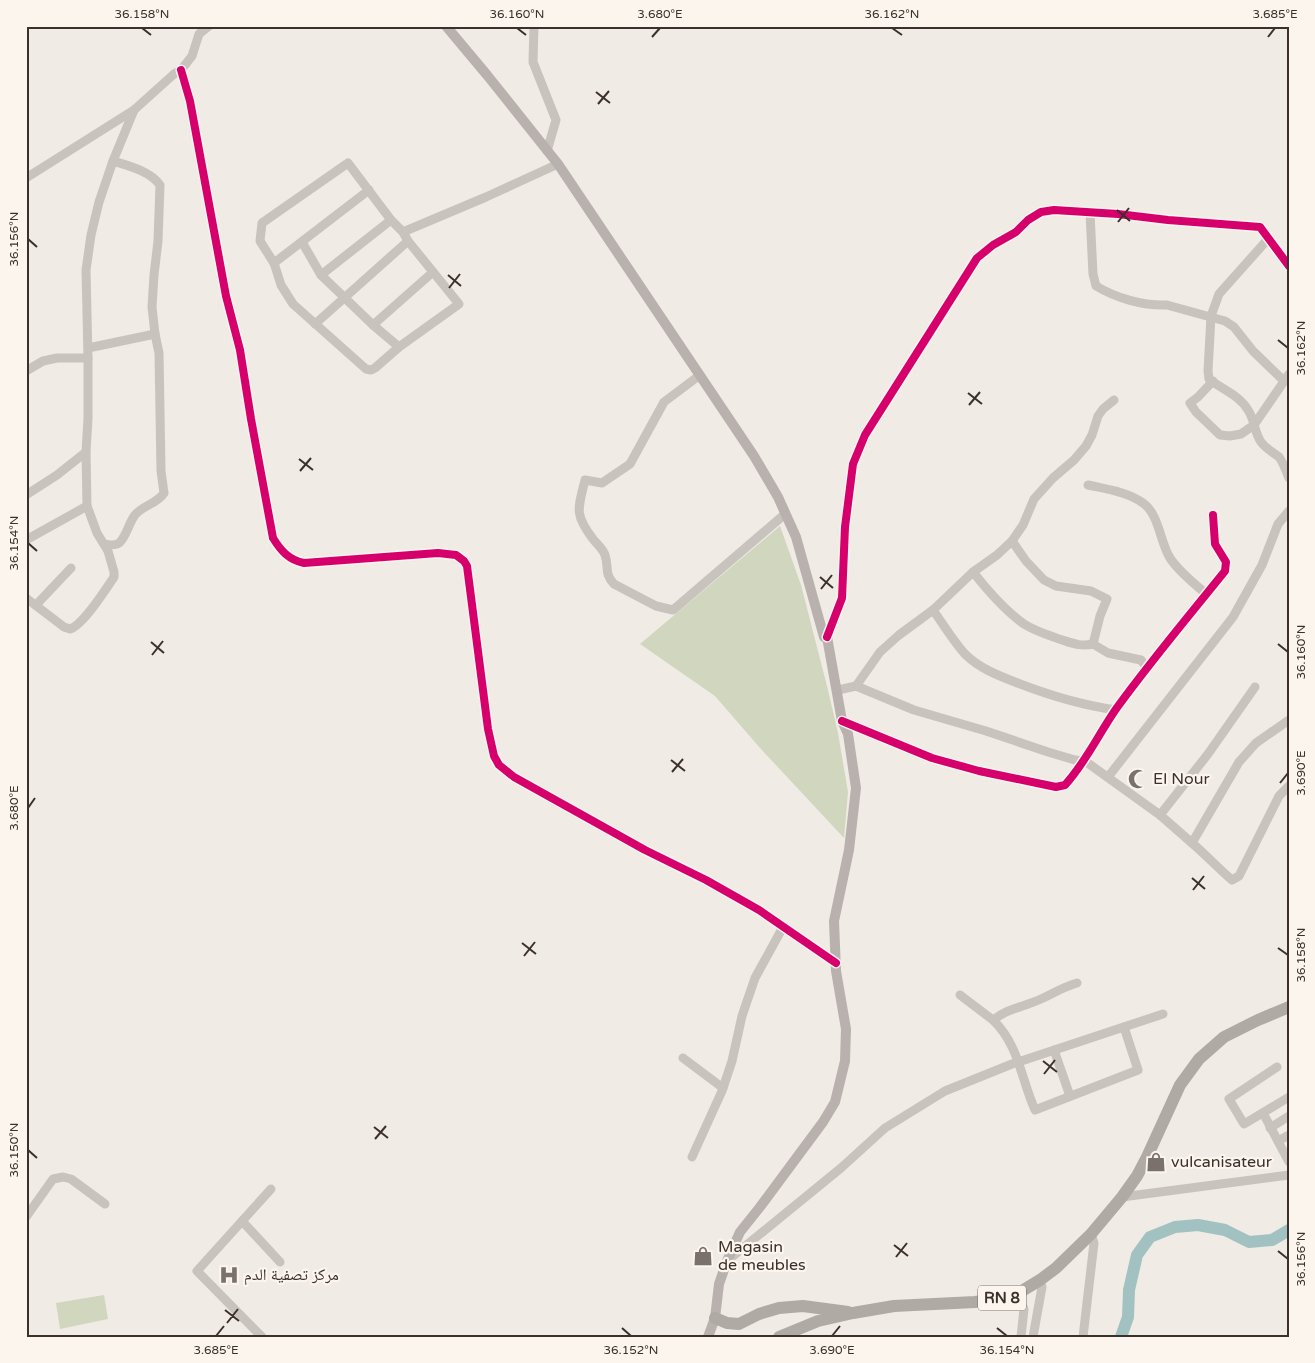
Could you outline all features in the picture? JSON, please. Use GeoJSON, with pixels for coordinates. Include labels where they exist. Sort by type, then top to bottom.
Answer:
{"type":"FeatureCollection","features":[{"type":"Feature","properties":{"kind":"highway","name":"RN 8"},"geometry":{"type":"LineString","coordinates":[[780,1337],[818,1321],[853,1313],[894,1306],[975,1302],[1015,1295],[1035,1283],[1056,1268],[1091,1234],[1122,1197],[1136,1176],[1155,1139],[1180,1084],[1199,1059],[1224,1037],[1258,1020],[1285,1010]]}},
{"type":"Feature","properties":{"kind":"highway"},"geometry":{"type":"LineString","coordinates":[[715,1318],[727,1323],[739,1324],[759,1314],[779,1308],[803,1306],[853,1313]]}},
{"type":"Feature","properties":{"kind":"main road"},"geometry":{"type":"LineString","coordinates":[[446,26],[558,164],[754,456],[778,497],[796,537],[824,637],[827,637],[838,690],[842,721],[848,734],[856,788],[849,850],[834,921],[836,963],[846,1029],[846,1061],[842,1080],[835,1102],[823,1122],[740,1232],[719,1284],[715,1318],[708,1337]]}},
{"type":"Feature","properties":{"kind":"street"},"geometry":{"type":"LineString","coordinates":[[26,178],[134,110],[181,70],[192,56],[198,30],[209,26]]}},
{"type":"Feature","properties":{"kind":"street"},"geometry":{"type":"LineString","coordinates":[[534,26],[534,62],[556,120],[547,151]]}},
{"type":"Feature","properties":{"kind":"street"},"geometry":{"type":"LineString","coordinates":[[181,70],[190,101],[226,296],[240,350],[273,538],[279,549],[288,558],[304,563],[438,553],[450,554],[461,558],[466,566],[471,593],[488,729],[494,756],[500,765],[514,777],[645,850],[706,880],[759,910],[836,963]]}},
{"type":"Feature","properties":{"kind":"street"},"geometry":{"type":"LineString","coordinates":[[26,598],[64,627],[70,629],[78,624],[94,606],[114,578],[108,551],[97,532],[87,506],[88,348],[86,270],[99,202],[134,110]]}},
{"type":"Feature","properties":{"kind":"street"},"geometry":{"type":"LineString","coordinates":[[104,544],[118,544],[135,515],[141,509],[159,499],[164,493],[161,471],[159,353],[152,307],[158,241],[160,185],[150,176],[113,161]]}},
{"type":"Feature","properties":{"kind":"street"},"geometry":{"type":"LineString","coordinates":[[348,163],[391,220],[403,232],[408,241],[459,304],[399,347],[371,370],[366,369],[293,304],[282,286],[274,263],[260,241],[262,223],[348,163]]}},
{"type":"Feature","properties":{"kind":"street"},"geometry":{"type":"LineString","coordinates":[[403,232],[558,164]]}},
{"type":"Feature","properties":{"kind":"street"},"geometry":{"type":"LineString","coordinates":[[274,263],[369,190]]}},
{"type":"Feature","properties":{"kind":"street"},"geometry":{"type":"LineString","coordinates":[[827,637],[842,598],[846,527],[853,464],[865,435],[898,381],[977,258],[984,252],[1016,232],[1028,220],[1041,212],[1054,210],[1260,227],[1289,266]]}},
{"type":"Feature","properties":{"kind":"street"},"geometry":{"type":"LineString","coordinates":[[1090,213],[1093,274],[1096,286],[1125,299],[1167,305],[1226,321],[1234,327],[1254,351],[1286,377],[1254,425],[1241,434],[1230,436],[1220,435],[1196,412],[1190,403],[1213,381]]}},
{"type":"Feature","properties":{"kind":"street"},"geometry":{"type":"LineString","coordinates":[[321,275],[391,220]]}},
{"type":"Feature","properties":{"kind":"street"},"geometry":{"type":"LineString","coordinates":[[1268,239],[1219,294],[1211,316],[1208,371],[1210,379],[1234,394],[1247,408],[1253,419],[1260,441],[1267,449],[1280,458],[1289,478]]}},
{"type":"Feature","properties":{"kind":"street"},"geometry":{"type":"LineString","coordinates":[[315,324],[408,241]]}},
{"type":"Feature","properties":{"kind":"street"},"geometry":{"type":"LineString","coordinates":[[302,242],[321,275],[399,347]]}},
{"type":"Feature","properties":{"kind":"street"},"geometry":{"type":"LineString","coordinates":[[373,325],[433,272]]}},
{"type":"Feature","properties":{"kind":"street"},"geometry":{"type":"LineString","coordinates":[[88,348],[155,334]]}},
{"type":"Feature","properties":{"kind":"street"},"geometry":{"type":"LineString","coordinates":[[26,371],[57,358],[88,358]]}},
{"type":"Feature","properties":{"kind":"street"},"geometry":{"type":"LineString","coordinates":[[700,375],[664,402],[630,464],[602,483],[585,480],[578,507],[580,521],[605,554],[609,580],[656,606],[673,610],[785,514]]}},
{"type":"Feature","properties":{"kind":"street"},"geometry":{"type":"LineString","coordinates":[[856,686],[880,652],[899,635],[922,620],[973,572],[1012,541],[1023,525],[1034,499],[1052,478],[1074,460],[1086,446],[1098,416],[1114,400]]}},
{"type":"Feature","properties":{"kind":"street"},"geometry":{"type":"LineString","coordinates":[[26,494],[57,475],[86,452]]}},
{"type":"Feature","properties":{"kind":"street"},"geometry":{"type":"LineString","coordinates":[[1088,485],[1128,495],[1144,503],[1151,511],[1164,548],[1171,560],[1179,570],[1206,594]]}},
{"type":"Feature","properties":{"kind":"street"},"geometry":{"type":"LineString","coordinates":[[26,540],[87,506]]}},
{"type":"Feature","properties":{"kind":"street"},"geometry":{"type":"LineString","coordinates":[[1108,778],[1233,617],[1262,565],[1278,524],[1289,511]]}},
{"type":"Feature","properties":{"kind":"street"},"geometry":{"type":"LineString","coordinates":[[842,721],[932,758],[979,771],[1056,786],[1065,785],[1084,761],[1116,710],[1147,668],[1225,571],[1226,562],[1215,544],[1213,515]]}},
{"type":"Feature","properties":{"kind":"street"},"geometry":{"type":"LineString","coordinates":[[1012,541],[1026,561],[1044,580],[1056,586],[1092,591],[1107,599],[1100,616],[1093,644]]}},
{"type":"Feature","properties":{"kind":"street"},"geometry":{"type":"LineString","coordinates":[[36,605],[71,568]]}},
{"type":"Feature","properties":{"kind":"street"},"geometry":{"type":"LineString","coordinates":[[973,572],[997,601],[1024,624],[1043,633],[1083,646],[1093,644],[1108,652],[1142,660],[1147,668]]}},
{"type":"Feature","properties":{"kind":"street"},"geometry":{"type":"LineString","coordinates":[[933,610],[965,653],[981,667],[1034,690],[1092,707],[1116,710]]}},
{"type":"Feature","properties":{"kind":"street"},"geometry":{"type":"LineString","coordinates":[[838,690],[856,686],[914,710],[1074,760],[1084,761],[1160,815],[1232,880],[1239,876],[1279,796],[1289,786]]}},
{"type":"Feature","properties":{"kind":"street"},"geometry":{"type":"LineString","coordinates":[[1160,815],[1208,754],[1255,687]]}},
{"type":"Feature","properties":{"kind":"street"},"geometry":{"type":"LineString","coordinates":[[1192,843],[1239,762],[1256,743],[1289,720]]}},
{"type":"Feature","properties":{"kind":"street"},"geometry":{"type":"LineString","coordinates":[[692,1158],[723,1088],[732,1061],[742,1016],[755,978],[783,927]]}},
{"type":"Feature","properties":{"kind":"street"},"geometry":{"type":"LineString","coordinates":[[993,1020],[1002,1014],[1041,999],[1063,987],[1077,983]]}},
{"type":"Feature","properties":{"kind":"street"},"geometry":{"type":"LineString","coordinates":[[960,995],[993,1020],[1006,1034],[1019,1062],[1035,1110],[1138,1070],[1124,1027]]}},
{"type":"Feature","properties":{"kind":"street"},"geometry":{"type":"LineString","coordinates":[[727,1261],[840,1168],[885,1128],[946,1091],[1019,1062],[1163,1014]]}},
{"type":"Feature","properties":{"kind":"street"},"geometry":{"type":"LineString","coordinates":[[1054,1050],[1070,1096]]}},
{"type":"Feature","properties":{"kind":"street"},"geometry":{"type":"LineString","coordinates":[[683,1058],[723,1088]]}},
{"type":"Feature","properties":{"kind":"street"},"geometry":{"type":"LineString","coordinates":[[1278,1067],[1229,1100],[1244,1124],[1289,1098]]}},
{"type":"Feature","properties":{"kind":"street"},"geometry":{"type":"LineString","coordinates":[[1263,1113],[1289,1162]]}},
{"type":"Feature","properties":{"kind":"street"},"geometry":{"type":"LineString","coordinates":[[1270,1128],[1289,1116]]}},
{"type":"Feature","properties":{"kind":"street"},"geometry":{"type":"LineString","coordinates":[[1278,1141],[1289,1134]]}},
{"type":"Feature","properties":{"kind":"street"},"geometry":{"type":"LineString","coordinates":[[1122,1197],[1289,1175]]}},
{"type":"Feature","properties":{"kind":"street"},"geometry":{"type":"LineString","coordinates":[[27,1215],[53,1179],[63,1177],[71,1180],[105,1204]]}},
{"type":"Feature","properties":{"kind":"street"},"geometry":{"type":"LineString","coordinates":[[262,1337],[197,1271],[271,1189]]}},
{"type":"Feature","properties":{"kind":"street"},"geometry":{"type":"LineString","coordinates":[[242,1221],[280,1262]]}},
{"type":"Feature","properties":{"kind":"street"},"geometry":{"type":"LineString","coordinates":[[1083,1337],[1094,1243],[1091,1234]]}},
{"type":"Feature","properties":{"kind":"street"},"geometry":{"type":"LineString","coordinates":[[1033,1337],[1037,1312],[1034,1295],[1035,1283]]}},
{"type":"Feature","properties":{"kind":"street"},"geometry":{"type":"LineString","coordinates":[[1015,1295],[1024,1309],[1022,1337]]}},
{"type":"Feature","properties":{"kind":"green space"},"geometry":{"type":"Polygon","coordinates":[[[780,526],[801,585],[838,733],[848,792],[844,838],[760,748],[715,696],[640,644],[780,526]]]}},
{"type":"Feature","properties":{"kind":"green space"},"geometry":{"type":"Polygon","coordinates":[[[104,1295],[108,1319],[60,1329],[56,1303],[104,1295]]]}},
{"type":"Feature","properties":{"kind":"waterway"},"geometry":{"type":"LineString","coordinates":[[1121,1337],[1128,1317],[1129,1290],[1137,1255],[1150,1237],[1175,1227],[1198,1225],[1225,1230],[1249,1242],[1272,1240],[1289,1230]]}},
{"type":"Feature","properties":{"kind":"cycle path"},"geometry":{"type":"LineString","coordinates":[[181,70],[190,101],[226,296],[240,350],[273,538],[279,547],[290,557],[304,563],[438,553],[456,555],[467,566],[488,729],[494,756],[499,765],[514,777],[645,850],[706,880],[759,910],[836,963]]}},
{"type":"Feature","properties":{"kind":"cycle path"},"geometry":{"type":"LineString","coordinates":[[827,637],[842,598],[845,527],[853,464],[865,435],[977,258],[993,245],[1016,232],[1028,220],[1041,212],[1054,210],[1118,214],[1260,227],[1289,266]]}},
{"type":"Feature","properties":{"kind":"cycle path"},"geometry":{"type":"LineString","coordinates":[[842,721],[932,758],[979,771],[1056,787],[1065,785],[1129,691],[1225,571],[1226,562],[1215,544],[1213,515]]}},
{"type":"Feature","properties":{"kind":"place","name":"El Nour"},"geometry":{"type":"Point","coordinates":[1138,779]}},
{"type":"Feature","properties":{"kind":"place","name":"vulcanisateur"},"geometry":{"type":"Point","coordinates":[1156,1162]}},
{"type":"Feature","properties":{"kind":"place","name":"Magasin de meubles"},"geometry":{"type":"Point","coordinates":[703,1256]}},
{"type":"Feature","properties":{"kind":"place","name":"مركز تصفية الدم"},"geometry":{"type":"Point","coordinates":[229,1275]}}]}
